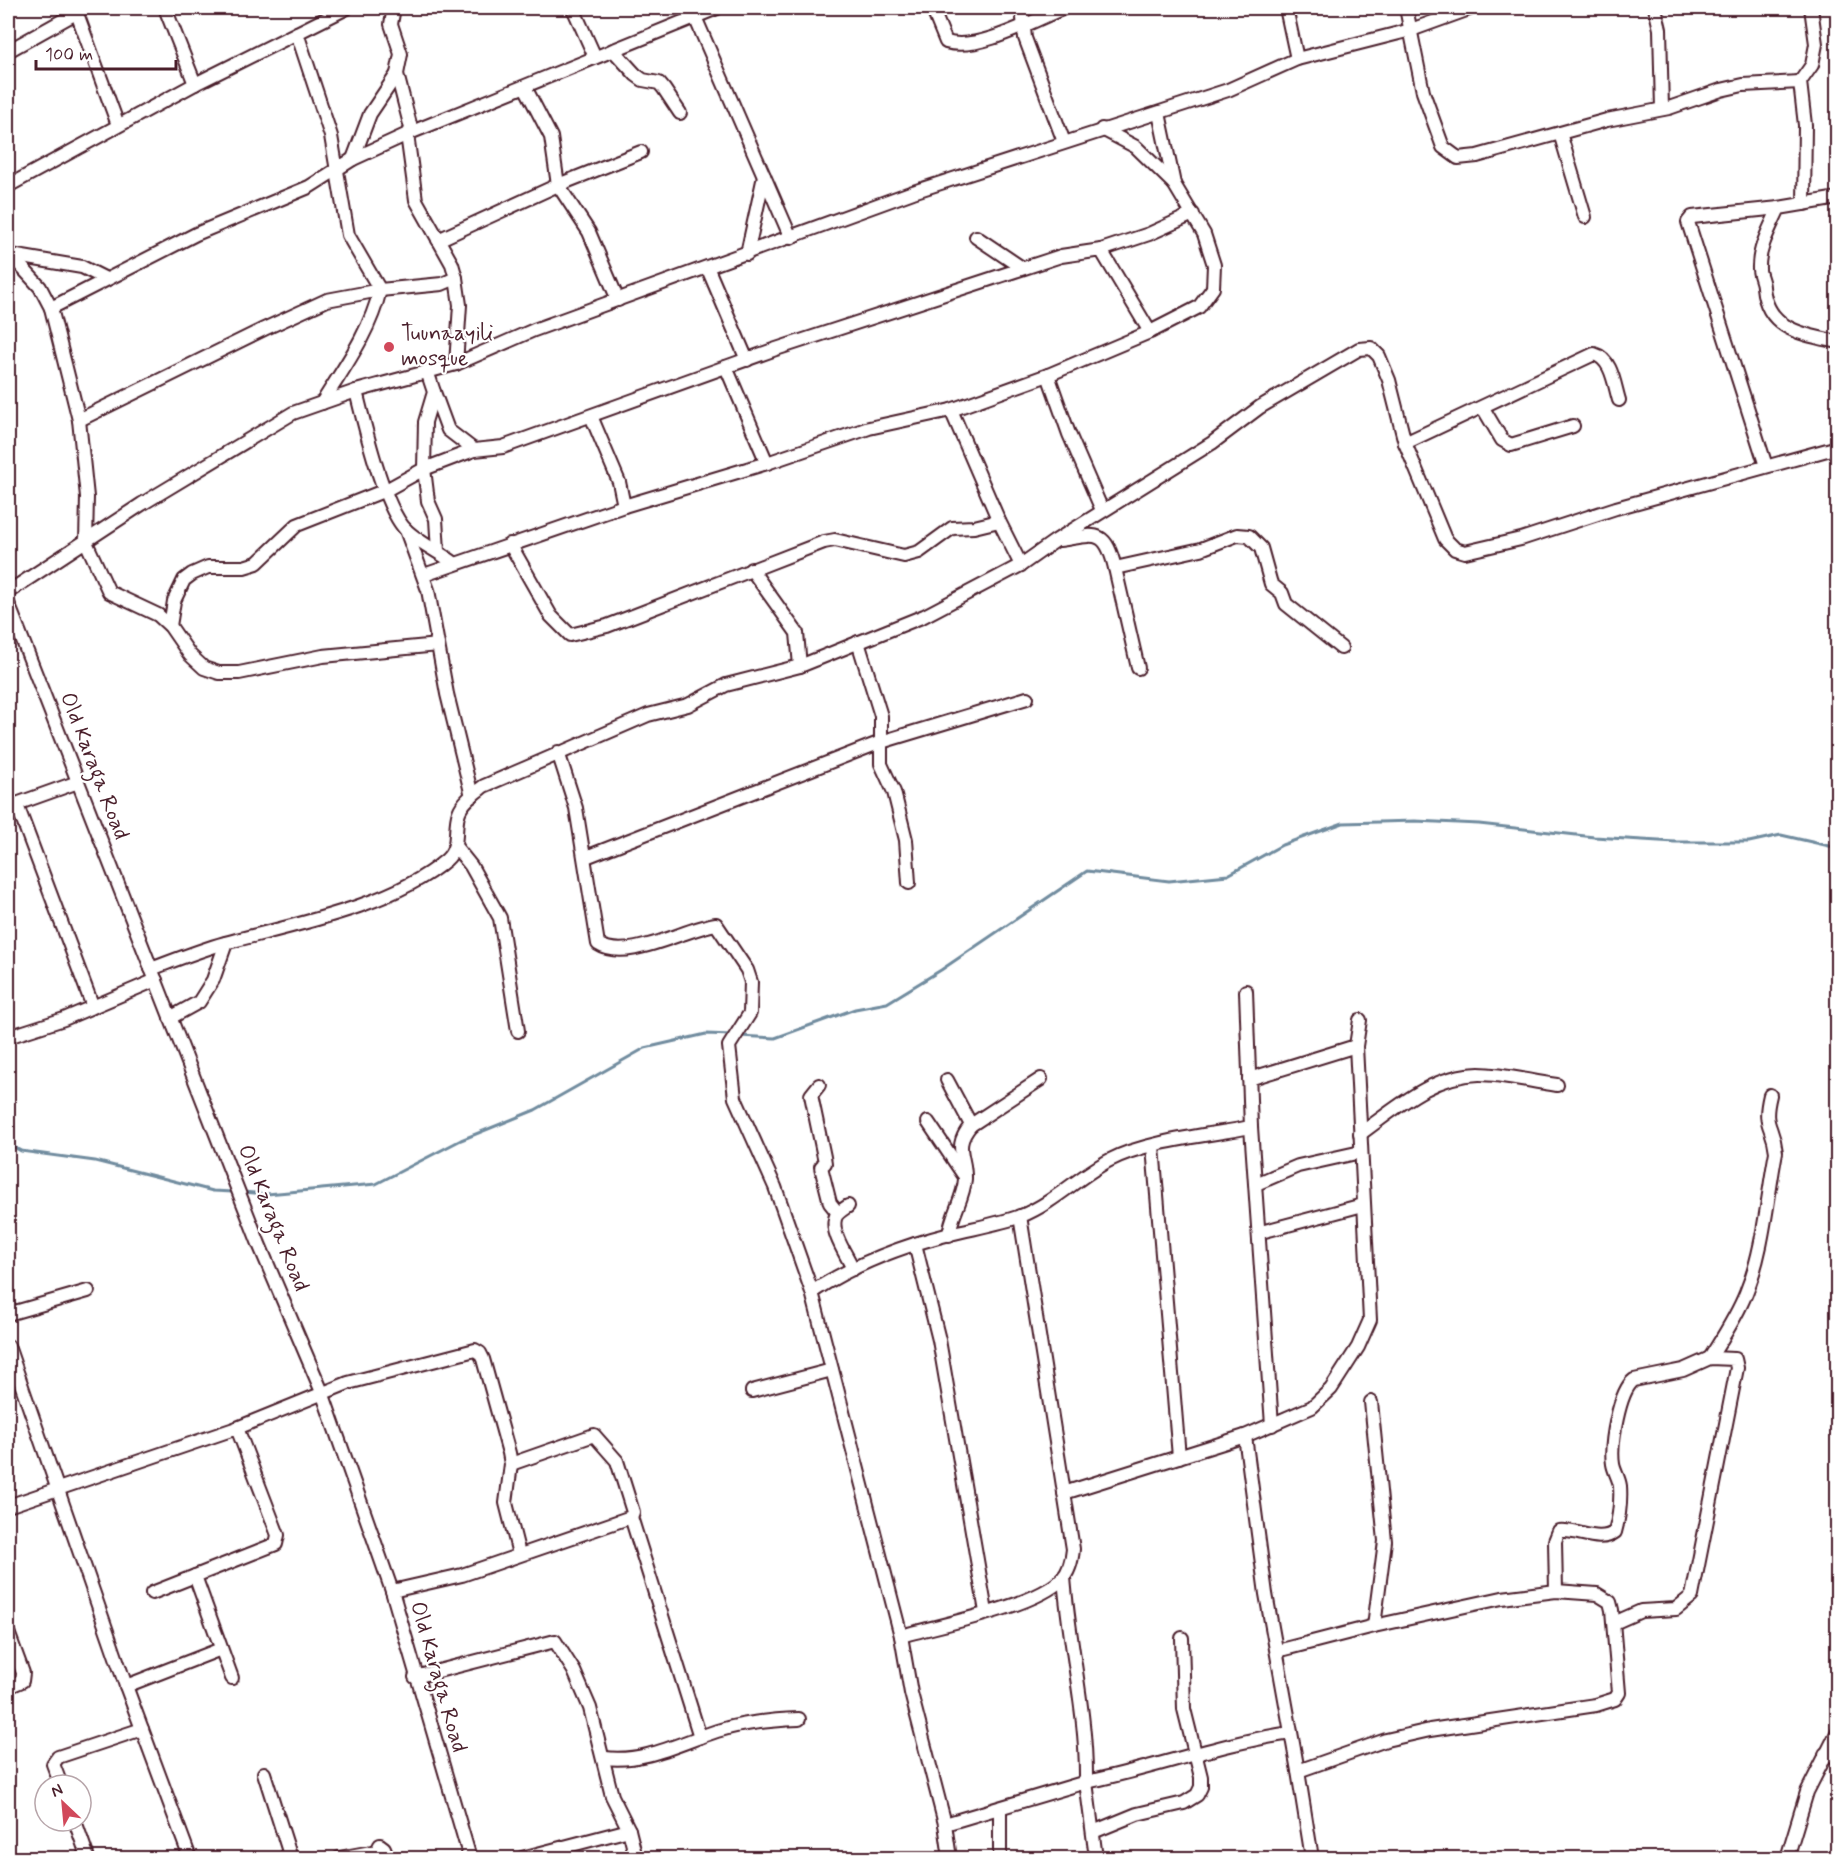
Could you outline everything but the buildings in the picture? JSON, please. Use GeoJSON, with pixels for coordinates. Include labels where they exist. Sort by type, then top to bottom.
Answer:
{"type":"FeatureCollection","features":[{"type":"Feature","properties":{"kind":"street"},"geometry":{"type":"LineString","coordinates":[[165,8],[195,84]]}},
{"type":"Feature","properties":{"kind":"street"},"geometry":{"type":"LineString","coordinates":[[8,186],[195,84],[346,8]]}},
{"type":"Feature","properties":{"kind":"street"},"geometry":{"type":"LineString","coordinates":[[353,159],[370,114],[397,74],[401,64],[391,24],[394,8]]}},
{"type":"Feature","properties":{"kind":"street"},"geometry":{"type":"LineString","coordinates":[[573,8],[595,57]]}},
{"type":"Feature","properties":{"kind":"street"},"geometry":{"type":"LineString","coordinates":[[51,308],[196,234],[309,187],[353,159],[410,133],[717,8]]}},
{"type":"Feature","properties":{"kind":"street"},"geometry":{"type":"LineString","coordinates":[[932,8],[946,42],[953,44],[976,43],[1064,8]]}},
{"type":"Feature","properties":{"kind":"street"},"geometry":{"type":"LineString","coordinates":[[1022,8],[1022,25],[1064,142]]}},
{"type":"Feature","properties":{"kind":"street"},"geometry":{"type":"LineString","coordinates":[[1286,8],[1297,59]]}},
{"type":"Feature","properties":{"kind":"street"},"geometry":{"type":"LineString","coordinates":[[1406,8],[1423,92],[1447,152],[1458,158],[1477,156],[1607,120],[1662,109],[1743,85],[1800,82]]}},
{"type":"Feature","properties":{"kind":"street"},"geometry":{"type":"LineString","coordinates":[[8,592],[236,446],[292,414],[356,391],[456,364],[534,330],[913,192],[1228,90],[1297,59],[1411,30],[1472,8]]}},
{"type":"Feature","properties":{"kind":"street"},"geometry":{"type":"LineString","coordinates":[[1655,8],[1660,29],[1662,109]]}},
{"type":"Feature","properties":{"kind":"street"},"geometry":{"type":"LineString","coordinates":[[1804,204],[1805,125],[1800,82],[1812,65],[1816,44],[1811,8]]}},
{"type":"Feature","properties":{"kind":"street"},"geometry":{"type":"LineString","coordinates":[[8,51],[75,10],[118,125]]}},
{"type":"Feature","properties":{"kind":"street"},"geometry":{"type":"LineString","coordinates":[[695,17],[791,238]]}},
{"type":"Feature","properties":{"kind":"street"},"geometry":{"type":"LineString","coordinates":[[297,33],[331,136],[348,235],[380,290],[375,312],[362,339],[322,403]]}},
{"type":"Feature","properties":{"kind":"street"},"geometry":{"type":"LineString","coordinates":[[613,50],[636,75],[644,80],[659,83],[680,113]]}},
{"type":"Feature","properties":{"kind":"street"},"geometry":{"type":"LineString","coordinates":[[397,74],[410,133],[416,200],[452,264],[456,278],[460,305],[456,364]]}},
{"type":"Feature","properties":{"kind":"street"},"geometry":{"type":"LineString","coordinates":[[525,87],[551,137],[558,185],[589,232],[618,300]]}},
{"type":"Feature","properties":{"kind":"street"},"geometry":{"type":"LineString","coordinates":[[1158,113],[1174,184]]}},
{"type":"Feature","properties":{"kind":"street"},"geometry":{"type":"LineString","coordinates":[[424,575],[624,506],[767,463],[869,428],[951,410],[1048,375],[1150,332],[1199,307],[1213,288],[1214,265],[1204,234],[1174,184],[1136,147],[1102,129]]}},
{"type":"Feature","properties":{"kind":"street"},"geometry":{"type":"LineString","coordinates":[[1560,133],[1585,217]]}},
{"type":"Feature","properties":{"kind":"street"},"geometry":{"type":"LineString","coordinates":[[438,240],[558,185],[641,152]]}},
{"type":"Feature","properties":{"kind":"street"},"geometry":{"type":"LineString","coordinates":[[747,254],[764,176]]}},
{"type":"Feature","properties":{"kind":"street"},"geometry":{"type":"LineString","coordinates":[[1766,466],[1688,222],[1692,217],[1779,208],[1838,198]]}},
{"type":"Feature","properties":{"kind":"street"},"geometry":{"type":"LineString","coordinates":[[1779,208],[1763,243],[1759,268],[1762,296],[1772,315],[1785,326],[1801,334],[1838,342]]}},
{"type":"Feature","properties":{"kind":"street"},"geometry":{"type":"LineString","coordinates":[[170,626],[174,602],[184,580],[192,574],[208,567],[244,567],[257,563],[297,525],[386,490],[424,469],[474,450],[503,447],[726,367],[1022,267],[1061,256],[1101,250],[1149,234],[1193,214]]}},
{"type":"Feature","properties":{"kind":"street"},"geometry":{"type":"LineString","coordinates":[[976,237],[1022,267]]}},
{"type":"Feature","properties":{"kind":"street"},"geometry":{"type":"LineString","coordinates":[[1101,250],[1150,332]]}},
{"type":"Feature","properties":{"kind":"street"},"geometry":{"type":"LineString","coordinates":[[9,253],[82,267],[106,279]]}},
{"type":"Feature","properties":{"kind":"street"},"geometry":{"type":"LineString","coordinates":[[9,253],[40,287],[51,308],[79,420],[87,498],[86,542],[109,592],[158,615],[170,626],[189,655],[204,668],[219,673],[239,673],[323,656],[438,645]]}},
{"type":"Feature","properties":{"kind":"street"},"geometry":{"type":"LineString","coordinates":[[708,268],[747,360]]}},
{"type":"Feature","properties":{"kind":"street"},"geometry":{"type":"LineString","coordinates":[[79,420],[264,328],[327,300],[380,290],[442,284],[456,278]]}},
{"type":"Feature","properties":{"kind":"street"},"geometry":{"type":"LineString","coordinates":[[8,1038],[93,1007],[153,975],[225,943],[335,914],[398,889],[434,870],[450,857],[455,846],[459,813],[472,796],[503,776],[648,715],[688,705],[726,685],[800,666],[924,616],[1021,565],[1102,510],[1212,443],[1260,407],[1359,349],[1371,348],[1379,356],[1389,380],[1405,443],[1445,539],[1455,549],[1465,552],[1521,539],[1616,508],[1838,447]]}},
{"type":"Feature","properties":{"kind":"street"},"geometry":{"type":"LineString","coordinates":[[1405,443],[1594,354],[1603,356],[1607,362],[1619,400]]}},
{"type":"Feature","properties":{"kind":"street"},"geometry":{"type":"LineString","coordinates":[[726,367],[767,463]]}},
{"type":"Feature","properties":{"kind":"street"},"geometry":{"type":"LineString","coordinates":[[427,370],[448,430],[474,450]]}},
{"type":"Feature","properties":{"kind":"street"},"geometry":{"type":"LineString","coordinates":[[1048,375],[1068,434],[1102,510]]}},
{"type":"Feature","properties":{"kind":"street"},"geometry":{"type":"LineString","coordinates":[[356,391],[375,463],[424,575],[472,796]]}},
{"type":"Feature","properties":{"kind":"street"},"geometry":{"type":"LineString","coordinates":[[434,392],[425,422],[424,469],[429,501],[436,519],[438,551]]}},
{"type":"Feature","properties":{"kind":"street"},"geometry":{"type":"LineString","coordinates":[[1483,408],[1502,440],[1511,445],[1573,426]]}},
{"type":"Feature","properties":{"kind":"street"},"geometry":{"type":"LineString","coordinates":[[951,410],[999,521],[1021,565]]}},
{"type":"Feature","properties":{"kind":"street"},"geometry":{"type":"LineString","coordinates":[[591,416],[619,482],[624,506]]}},
{"type":"Feature","properties":{"kind":"street"},"geometry":{"type":"LineString","coordinates":[[510,544],[551,615],[570,635],[606,626],[751,569],[835,540],[904,556],[919,552],[952,528],[999,521]]}},
{"type":"Feature","properties":{"kind":"street"},"geometry":{"type":"LineString","coordinates":[[406,530],[454,563]]}},
{"type":"Feature","properties":{"kind":"street"},"geometry":{"type":"LineString","coordinates":[[1055,541],[1094,535],[1101,537],[1110,547],[1138,668]]}},
{"type":"Feature","properties":{"kind":"street"},"geometry":{"type":"LineString","coordinates":[[1115,568],[1201,549],[1237,536],[1249,536],[1261,548],[1271,584],[1282,593],[1286,604],[1341,648]]}},
{"type":"Feature","properties":{"kind":"street"},"geometry":{"type":"LineString","coordinates":[[751,569],[797,633],[800,666]]}},
{"type":"Feature","properties":{"kind":"street","name":"Old Karaga Road"},"geometry":{"type":"LineString","coordinates":[[8,603],[170,1018],[322,1392],[392,1591],[415,1677],[470,1858]]}},
{"type":"Feature","properties":{"kind":"street"},"geometry":{"type":"LineString","coordinates":[[858,642],[880,716],[881,764],[894,792],[906,840],[909,883]]}},
{"type":"Feature","properties":{"kind":"street"},"geometry":{"type":"LineString","coordinates":[[586,857],[881,742],[1027,698]]}},
{"type":"Feature","properties":{"kind":"street"},"geometry":{"type":"LineString","coordinates":[[558,752],[576,808],[586,857],[598,944],[609,951],[628,951],[716,924],[747,970],[751,982],[750,1012],[729,1046],[735,1098],[775,1187],[812,1292],[901,1636],[911,1693],[945,1824],[950,1858]]}},
{"type":"Feature","properties":{"kind":"street"},"geometry":{"type":"LineString","coordinates":[[78,782],[12,806],[93,1007]]}},
{"type":"Feature","properties":{"kind":"street"},"geometry":{"type":"LineString","coordinates":[[455,846],[471,866],[500,918],[518,1031]]}},
{"type":"Feature","properties":{"kind":"street"},"geometry":{"type":"LineString","coordinates":[[170,1018],[200,1002],[213,980],[225,943]]}},
{"type":"Feature","properties":{"kind":"street"},"geometry":{"type":"LineString","coordinates":[[1246,991],[1251,1127],[1261,1232],[1272,1425]]}},
{"type":"Feature","properties":{"kind":"street"},"geometry":{"type":"LineString","coordinates":[[1064,1493],[1245,1436],[1312,1407],[1331,1389],[1358,1347],[1370,1320],[1356,1046],[1360,1020]]}},
{"type":"Feature","properties":{"kind":"street"},"geometry":{"type":"LineString","coordinates":[[1249,1079],[1356,1046]]}},
{"type":"Feature","properties":{"kind":"street"},"geometry":{"type":"LineString","coordinates":[[1360,1134],[1427,1087],[1451,1079],[1479,1074],[1557,1085]]}},
{"type":"Feature","properties":{"kind":"street"},"geometry":{"type":"LineString","coordinates":[[949,1234],[951,1217],[963,1190],[965,1177],[959,1148],[962,1135],[971,1125],[1041,1079]]}},
{"type":"Feature","properties":{"kind":"street"},"geometry":{"type":"LineString","coordinates":[[947,1080],[971,1125]]}},
{"type":"Feature","properties":{"kind":"street"},"geometry":{"type":"LineString","coordinates":[[819,1085],[811,1095],[825,1163],[821,1167],[830,1203],[843,1209],[834,1221],[836,1232],[853,1269]]}},
{"type":"Feature","properties":{"kind":"street"},"geometry":{"type":"LineString","coordinates":[[1710,1358],[1729,1329],[1747,1292],[1760,1247],[1776,1152],[1775,1141],[1766,1121],[1770,1095]]}},
{"type":"Feature","properties":{"kind":"street"},"geometry":{"type":"LineString","coordinates":[[928,1122],[965,1177]]}},
{"type":"Feature","properties":{"kind":"street"},"geometry":{"type":"LineString","coordinates":[[812,1292],[853,1269],[915,1244],[1020,1216],[1041,1207],[1110,1160],[1153,1147],[1251,1127]]}},
{"type":"Feature","properties":{"kind":"street"},"geometry":{"type":"LineString","coordinates":[[1153,1147],[1179,1457]]}},
{"type":"Feature","properties":{"kind":"street"},"geometry":{"type":"LineString","coordinates":[[1256,1184],[1298,1166],[1360,1152]]}},
{"type":"Feature","properties":{"kind":"street"},"geometry":{"type":"LineString","coordinates":[[1261,1232],[1364,1205]]}},
{"type":"Feature","properties":{"kind":"street"},"geometry":{"type":"LineString","coordinates":[[901,1636],[1029,1599],[1052,1588],[1064,1577],[1071,1564],[1073,1549],[1020,1216]]}},
{"type":"Feature","properties":{"kind":"street"},"geometry":{"type":"LineString","coordinates":[[915,1244],[945,1374],[986,1612]]}},
{"type":"Feature","properties":{"kind":"street"},"geometry":{"type":"LineString","coordinates":[[8,1314],[88,1292]]}},
{"type":"Feature","properties":{"kind":"street"},"geometry":{"type":"LineString","coordinates":[[8,1346],[126,1686],[190,1858]]}},
{"type":"Feature","properties":{"kind":"street"},"geometry":{"type":"LineString","coordinates":[[8,1506],[59,1491],[237,1428],[322,1392],[380,1373],[474,1350],[480,1353],[483,1359],[506,1435],[511,1464],[506,1503],[519,1554]]}},
{"type":"Feature","properties":{"kind":"street"},"geometry":{"type":"LineString","coordinates":[[1556,1591],[1555,1541],[1559,1531],[1586,1536],[1609,1536],[1615,1532],[1620,1484],[1613,1462],[1615,1437],[1623,1393],[1628,1385],[1634,1380],[1683,1370],[1710,1358],[1735,1359],[1737,1368],[1692,1596],[1676,1609],[1641,1611],[1614,1623]]}},
{"type":"Feature","properties":{"kind":"street"},"geometry":{"type":"LineString","coordinates":[[752,1391],[832,1370]]}},
{"type":"Feature","properties":{"kind":"street"},"geometry":{"type":"LineString","coordinates":[[1371,1402],[1385,1541],[1374,1626]]}},
{"type":"Feature","properties":{"kind":"street"},"geometry":{"type":"LineString","coordinates":[[152,1593],[276,1544],[278,1534],[237,1428]]}},
{"type":"Feature","properties":{"kind":"street"},"geometry":{"type":"LineString","coordinates":[[511,1464],[594,1435],[617,1461],[633,1512],[631,1517],[700,1737]]}},
{"type":"Feature","properties":{"kind":"street"},"geometry":{"type":"LineString","coordinates":[[1245,1436],[1266,1594],[1312,1858]]}},
{"type":"Feature","properties":{"kind":"street"},"geometry":{"type":"LineString","coordinates":[[392,1591],[462,1575],[631,1517]]}},
{"type":"Feature","properties":{"kind":"street"},"geometry":{"type":"LineString","coordinates":[[195,1576],[232,1678]]}},
{"type":"Feature","properties":{"kind":"street"},"geometry":{"type":"LineString","coordinates":[[1064,1577],[1067,1617],[1083,1715],[1086,1782],[1096,1858]]}},
{"type":"Feature","properties":{"kind":"street"},"geometry":{"type":"LineString","coordinates":[[1277,1651],[1374,1626],[1502,1598],[1556,1591],[1603,1597],[1610,1602],[1614,1623],[1619,1694],[1615,1699],[1596,1705],[1430,1730],[1376,1743],[1298,1771]]}},
{"type":"Feature","properties":{"kind":"street"},"geometry":{"type":"LineString","coordinates":[[8,1632],[23,1673],[22,1681],[8,1687]]}},
{"type":"Feature","properties":{"kind":"street"},"geometry":{"type":"LineString","coordinates":[[1093,1832],[1137,1814],[1184,1803],[1197,1795],[1201,1787],[1201,1777],[1184,1709],[1182,1638]]}},
{"type":"Feature","properties":{"kind":"street"},"geometry":{"type":"LineString","coordinates":[[415,1677],[555,1641],[574,1671],[590,1708],[605,1758],[612,1796],[629,1830],[636,1858]]}},
{"type":"Feature","properties":{"kind":"street"},"geometry":{"type":"LineString","coordinates":[[126,1686],[221,1649]]}},
{"type":"Feature","properties":{"kind":"street"},"geometry":{"type":"LineString","coordinates":[[605,1758],[626,1761],[700,1737],[770,1720],[799,1719]]}},
{"type":"Feature","properties":{"kind":"street"},"geometry":{"type":"LineString","coordinates":[[56,1773],[53,1764],[58,1757],[142,1729]]}},
{"type":"Feature","properties":{"kind":"street"},"geometry":{"type":"LineString","coordinates":[[1788,1858],[1807,1792],[1838,1731]]}},
{"type":"Feature","properties":{"kind":"street"},"geometry":{"type":"LineString","coordinates":[[945,1824],[1086,1782],[1196,1755],[1219,1745],[1291,1733]]}},
{"type":"Feature","properties":{"kind":"street"},"geometry":{"type":"LineString","coordinates":[[1825,1754],[1838,1757]]}},
{"type":"Feature","properties":{"kind":"street"},"geometry":{"type":"LineString","coordinates":[[264,1773],[291,1858]]}},
{"type":"Feature","properties":{"kind":"street"},"geometry":{"type":"LineString","coordinates":[[1000,1808],[1000,1858]]}},
{"type":"Feature","properties":{"kind":"street"},"geometry":{"type":"LineString","coordinates":[[522,1858],[629,1830]]}},
{"type":"Feature","properties":{"kind":"street"},"geometry":{"type":"LineString","coordinates":[[79,1833],[88,1858]]}},
{"type":"Feature","properties":{"kind":"street"},"geometry":{"type":"LineString","coordinates":[[339,1858],[377,1851],[380,1845],[384,1848],[388,1858]]}},
{"type":"Feature","properties":{"kind":"waterway"},"geometry":{"type":"LineString","coordinates":[[739,1036],[775,1038],[855,1009],[887,1003],[941,970],[1087,871],[1169,881],[1228,875],[1282,845],[1343,823],[1415,821],[1479,824],[1594,837],[1675,842],[1749,842],[1781,835],[1838,848]]}},
{"type":"Feature","properties":{"kind":"waterway"},"geometry":{"type":"LineString","coordinates":[[243,1192],[267,1194],[376,1184],[461,1140],[535,1110],[645,1048],[706,1034],[732,1035]]}},
{"type":"Feature","properties":{"kind":"waterway"},"geometry":{"type":"LineString","coordinates":[[8,1144],[21,1151],[95,1161],[213,1191],[233,1192]]}},
{"type":"Feature","properties":{"kind":"place","name":"Tuunaayili mosque"},"geometry":{"type":"Point","coordinates":[389,347]}}]}
